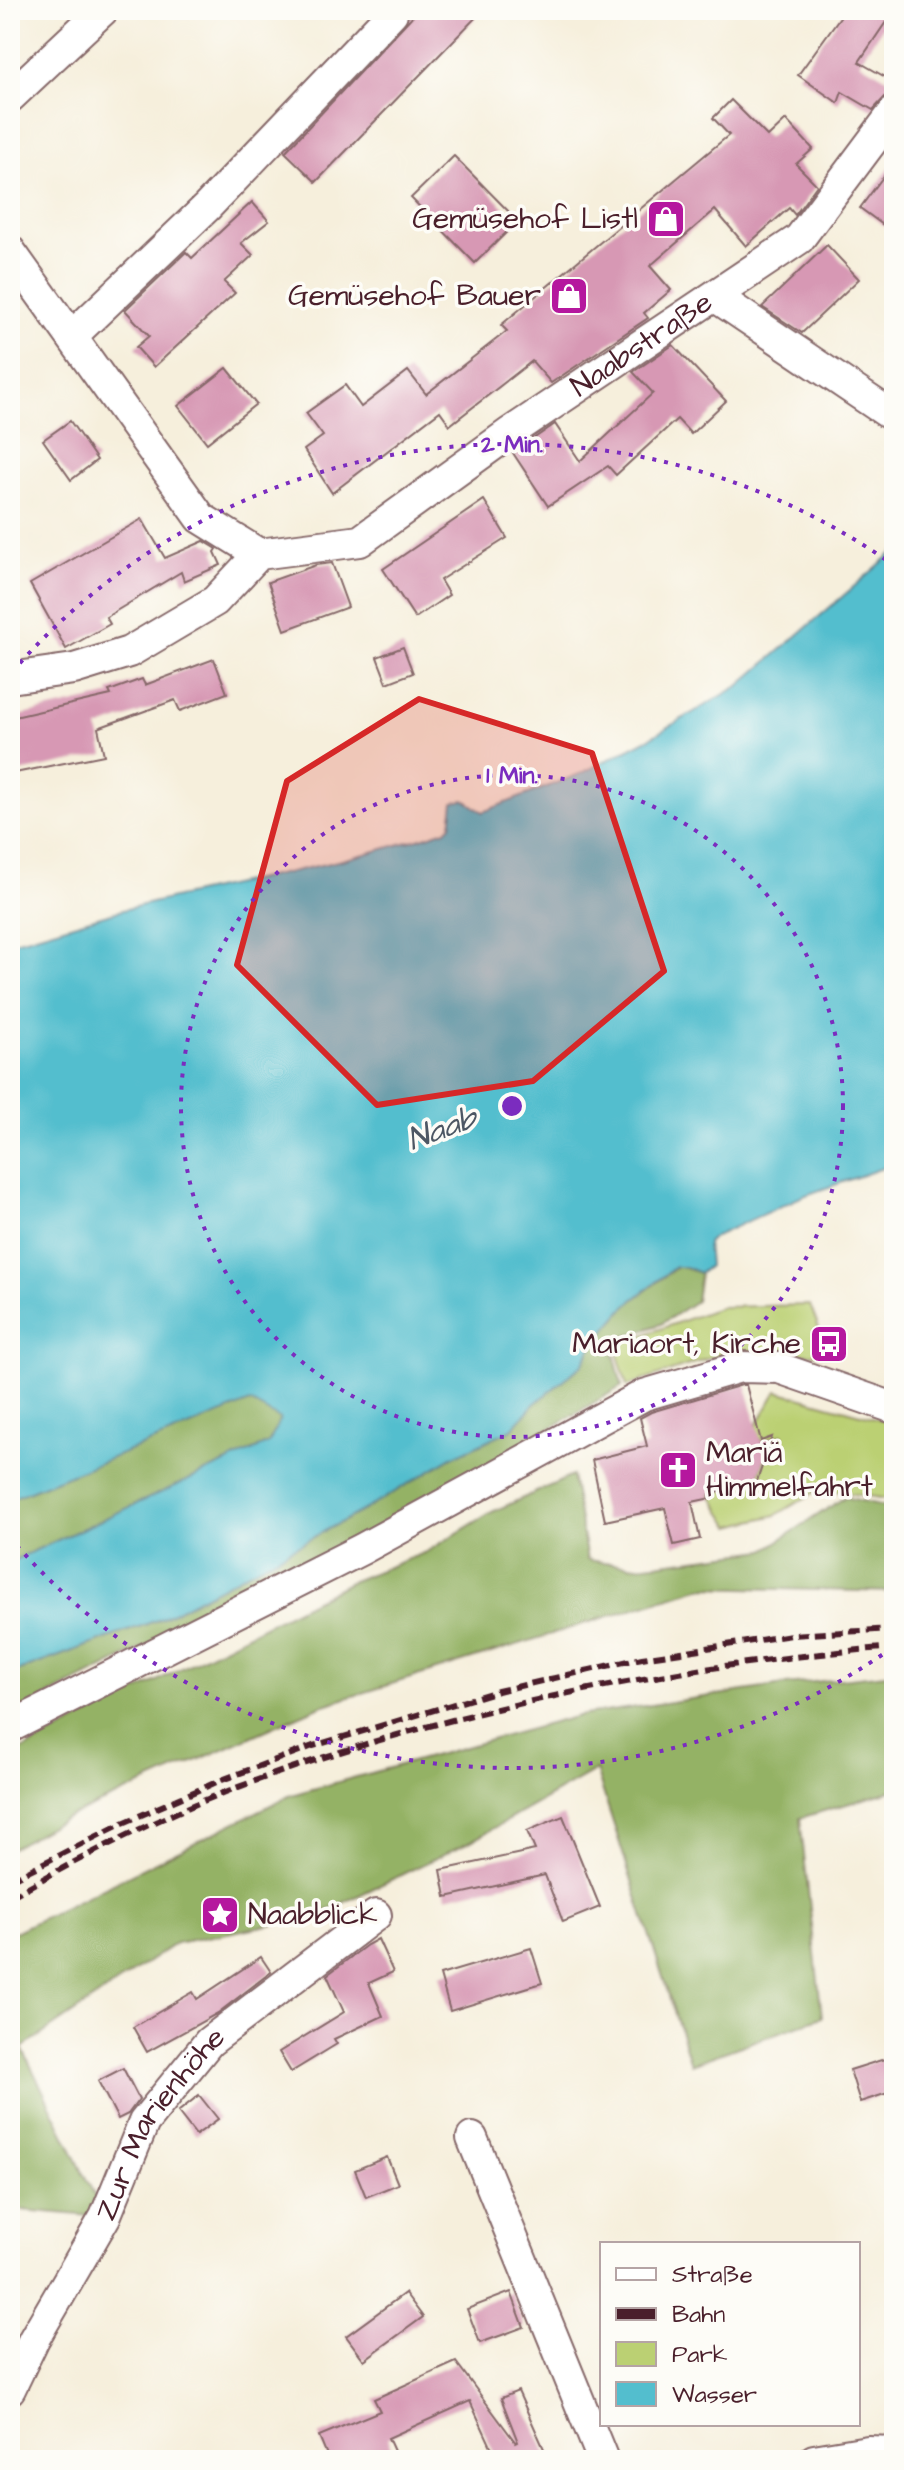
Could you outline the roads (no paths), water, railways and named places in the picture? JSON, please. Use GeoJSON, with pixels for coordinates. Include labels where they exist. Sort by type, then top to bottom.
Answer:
{"type":"FeatureCollection","features":[{"type":"Feature","properties":{"kind":"street"},"geometry":{"type":"LineString","coordinates":[[10,97],[103,10]]}},
{"type":"Feature","properties":{"kind":"street"},"geometry":{"type":"LineString","coordinates":[[72,336],[207,207],[392,13]]}},
{"type":"Feature","properties":{"kind":"street","name":"Naabstraße"},"geometry":{"type":"LineString","coordinates":[[259,554],[360,541],[511,432],[716,297],[799,239],[894,112]]}},
{"type":"Feature","properties":{"kind":"street"},"geometry":{"type":"LineString","coordinates":[[10,251],[201,518],[259,554],[203,610],[129,652],[74,669],[10,678]]}},
{"type":"Feature","properties":{"kind":"street"},"geometry":{"type":"LineString","coordinates":[[716,297],[894,417]]}},
{"type":"Feature","properties":{"kind":"street"},"geometry":{"type":"LineString","coordinates":[[10,1727],[362,1549],[644,1395],[740,1367],[779,1368],[894,1408]]}},
{"type":"Feature","properties":{"kind":"street","name":"Zur Marienhöhe"},"geometry":{"type":"LineString","coordinates":[[10,2389],[34,2339],[105,2217],[144,2122],[209,2042],[376,1915]]}},
{"type":"Feature","properties":{"kind":"street"},"geometry":{"type":"LineString","coordinates":[[472,2138],[603,2460]]}},
{"type":"Feature","properties":{"kind":"street"},"geometry":{"type":"LineString","coordinates":[[814,2460],[868,2451],[894,2452]]}},
{"type":"Feature","properties":{"kind":"water","name":"Naab"},"geometry":{"type":"Polygon","coordinates":[[[894,552],[894,1164],[803,1196],[713,1237],[707,1243],[709,1266],[700,1273],[675,1267],[627,1305],[595,1342],[582,1365],[533,1405],[512,1429],[452,1457],[375,1504],[163,1618],[10,1674],[10,1562],[269,1443],[280,1419],[250,1402],[10,1499],[10,942],[123,910],[408,842],[446,830],[451,825],[454,802],[465,800],[483,812],[582,773],[740,685],[894,552]]]}},
{"type":"Feature","properties":{"kind":"railway"},"geometry":{"type":"LineString","coordinates":[[10,1880],[123,1823],[219,1781],[313,1746],[498,1691],[642,1658],[792,1635],[894,1629]]}},
{"type":"Feature","properties":{"kind":"railway"},"geometry":{"type":"LineString","coordinates":[[10,1897],[117,1840],[200,1802],[309,1762],[390,1737],[556,1696],[640,1680],[809,1655],[894,1647]]}},
{"type":"Feature","properties":{"kind":"place","name":"Gemüsehof Listl"},"geometry":{"type":"Point","coordinates":[666,219]}},
{"type":"Feature","properties":{"kind":"place","name":"Gemüsehof Bauer"},"geometry":{"type":"Point","coordinates":[569,296]}},
{"type":"Feature","properties":{"kind":"place","name":"Mariaort, Kirche"},"geometry":{"type":"Point","coordinates":[829,1344]}},
{"type":"Feature","properties":{"kind":"place","name":"Mariä Himmelfahrt"},"geometry":{"type":"Point","coordinates":[678,1470]}},
{"type":"Feature","properties":{"kind":"place","name":"Naabblick"},"geometry":{"type":"Point","coordinates":[220,1915]}}]}
